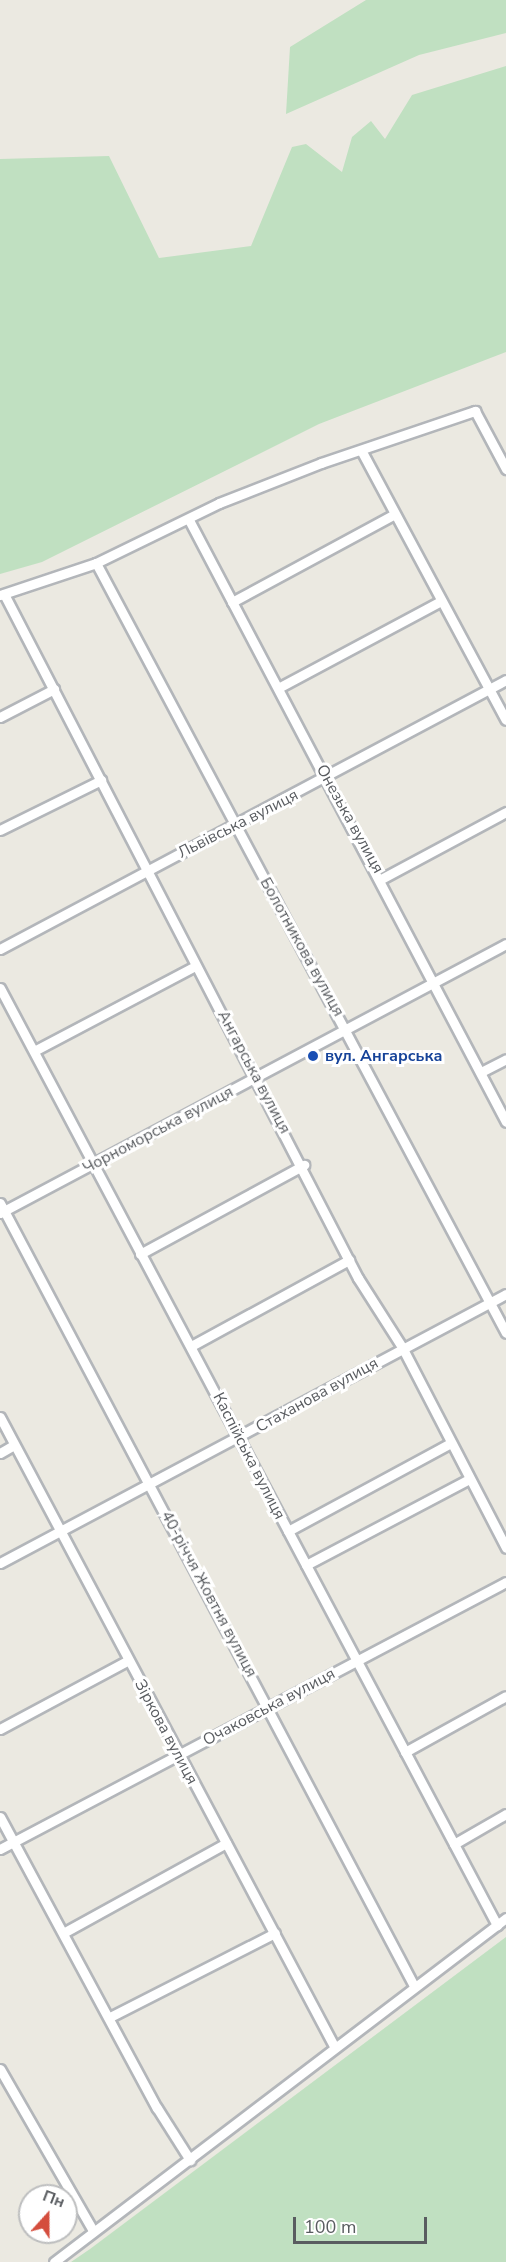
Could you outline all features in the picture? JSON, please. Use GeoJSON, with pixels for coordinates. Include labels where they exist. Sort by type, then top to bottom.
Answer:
{"type":"FeatureCollection","features":[{"type":"Feature","properties":{"kind":"street"},"geometry":{"type":"LineString","coordinates":[[2,595],[96,563],[189,520],[219,503],[360,450],[475,411],[506,469]]}},
{"type":"Feature","properties":{"kind":"street"},"geometry":{"type":"LineString","coordinates":[[360,450],[393,515],[506,720]]}},
{"type":"Feature","properties":{"kind":"street"},"geometry":{"type":"LineString","coordinates":[[232,602],[393,515]]}},
{"type":"Feature","properties":{"kind":"street","name":"Онезька вулиця"},"geometry":{"type":"LineString","coordinates":[[189,520],[382,878],[433,983],[506,1122]]}},
{"type":"Feature","properties":{"kind":"street","name":"Болотникова вулиця"},"geometry":{"type":"LineString","coordinates":[[96,563],[235,825],[347,1028],[506,1333]]}},
{"type":"Feature","properties":{"kind":"street","name":"Ангарська вулиця"},"geometry":{"type":"LineString","coordinates":[[2,595],[150,870],[195,966],[304,1165],[349,1260],[402,1347],[506,1548]]}},
{"type":"Feature","properties":{"kind":"street"},"geometry":{"type":"LineString","coordinates":[[280,687],[441,602]]}},
{"type":"Feature","properties":{"kind":"street","name":"Львівська вулиця"},"geometry":{"type":"LineString","coordinates":[[0,949],[327,778],[506,680]]}},
{"type":"Feature","properties":{"kind":"street"},"geometry":{"type":"LineString","coordinates":[[0,717],[54,689]]}},
{"type":"Feature","properties":{"kind":"street"},"geometry":{"type":"LineString","coordinates":[[0,830],[101,780]]}},
{"type":"Feature","properties":{"kind":"street"},"geometry":{"type":"LineString","coordinates":[[382,878],[506,812]]}},
{"type":"Feature","properties":{"kind":"street","name":"Чорноморська вулиця"},"geometry":{"type":"LineString","coordinates":[[1,1209],[96,1164],[506,944]]}},
{"type":"Feature","properties":{"kind":"street"},"geometry":{"type":"LineString","coordinates":[[34,1051],[195,966]]}},
{"type":"Feature","properties":{"kind":"street","name":"Каспійська вулиця"},"geometry":{"type":"LineString","coordinates":[[0,988],[96,1164],[140,1254],[193,1345],[239,1438],[497,1925]]}},
{"type":"Feature","properties":{"kind":"street"},"geometry":{"type":"LineString","coordinates":[[481,1072],[506,1059]]}},
{"type":"Feature","properties":{"kind":"street"},"geometry":{"type":"LineString","coordinates":[[140,1254],[304,1165]]}},
{"type":"Feature","properties":{"kind":"street","name":"40-річчя Жовтня вулиця"},"geometry":{"type":"LineString","coordinates":[[1,1209],[151,1483],[414,1986]]}},
{"type":"Feature","properties":{"kind":"street"},"geometry":{"type":"LineString","coordinates":[[193,1345],[349,1260]]}},
{"type":"Feature","properties":{"kind":"street","name":"Стаханова вулиця"},"geometry":{"type":"LineString","coordinates":[[0,1563],[239,1438],[402,1347],[506,1293]]}},
{"type":"Feature","properties":{"kind":"street","name":"Зіркова вулиця"},"geometry":{"type":"LineString","coordinates":[[0,1417],[59,1533],[334,2046]]}},
{"type":"Feature","properties":{"kind":"street"},"geometry":{"type":"LineString","coordinates":[[288,1531],[451,1443]]}},
{"type":"Feature","properties":{"kind":"street"},"geometry":{"type":"LineString","coordinates":[[0,1453],[14,1445]]}},
{"type":"Feature","properties":{"kind":"street"},"geometry":{"type":"LineString","coordinates":[[306,1565],[469,1479]]}},
{"type":"Feature","properties":{"kind":"street","name":"Очаковська вулиця"},"geometry":{"type":"LineString","coordinates":[[0,1849],[179,1757],[268,1707],[506,1582]]}},
{"type":"Feature","properties":{"kind":"street"},"geometry":{"type":"LineString","coordinates":[[0,1729],[127,1661]]}},
{"type":"Feature","properties":{"kind":"street"},"geometry":{"type":"LineString","coordinates":[[405,1752],[506,1696]]}},
{"type":"Feature","properties":{"kind":"street"},"geometry":{"type":"LineString","coordinates":[[454,1844],[506,1814]]}},
{"type":"Feature","properties":{"kind":"street"},"geometry":{"type":"LineString","coordinates":[[0,1817],[190,2160]]}},
{"type":"Feature","properties":{"kind":"street"},"geometry":{"type":"LineString","coordinates":[[64,1932],[226,1843]]}},
{"type":"Feature","properties":{"kind":"street"},"geometry":{"type":"LineString","coordinates":[[54,2262],[190,2160],[334,2046],[506,1918]]}},
{"type":"Feature","properties":{"kind":"street"},"geometry":{"type":"LineString","coordinates":[[110,2017],[275,1933]]}},
{"type":"Feature","properties":{"kind":"street"},"geometry":{"type":"LineString","coordinates":[[0,2069],[93,2231]]}},
{"type":"Feature","properties":{"kind":"green space"},"geometry":{"type":"Polygon","coordinates":[[[366,0],[506,0],[506,33],[419,55],[286,114],[290,47],[366,0]]]}},
{"type":"Feature","properties":{"kind":"green space"},"geometry":{"type":"Polygon","coordinates":[[[506,66],[506,352],[319,424],[42,562],[0,574],[0,159],[109,156],[159,258],[251,246],[292,147],[306,144],[342,172],[352,137],[371,121],[385,139],[412,95],[506,66]]]}},
{"type":"Feature","properties":{"kind":"green space"},"geometry":{"type":"Polygon","coordinates":[[[506,1937],[506,2262],[71,2262],[90,2249],[506,1937]]]}},
{"type":"Feature","properties":{"kind":"place","name":"вул. Ангарська"},"geometry":{"type":"Point","coordinates":[313,1056]}}]}
